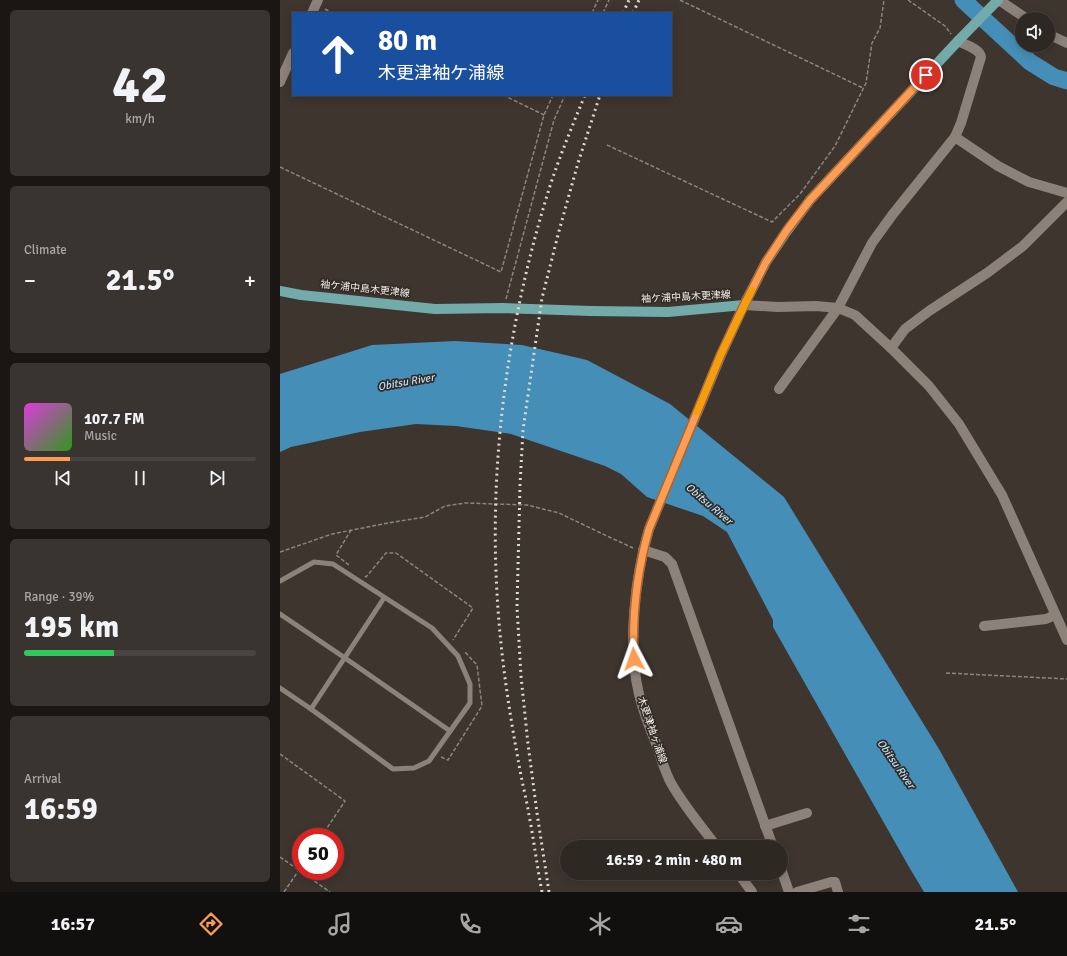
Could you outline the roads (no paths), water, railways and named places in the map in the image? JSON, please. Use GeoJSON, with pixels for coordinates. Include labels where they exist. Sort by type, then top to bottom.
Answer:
{"type":"FeatureCollection","features":[{"type":"Feature","properties":{"kind":"main road","name":"袖ケ浦中島木更津線"},"geometry":{"type":"LineString","coordinates":[[280,291],[308,296],[435,309],[503,308],[668,312],[744,305],[766,262],[787,230],[810,200],[997,1]]}},
{"type":"Feature","properties":{"kind":"street"},"geometry":{"type":"LineString","coordinates":[[312,12],[318,0]]}},
{"type":"Feature","properties":{"kind":"street"},"geometry":{"type":"LineString","coordinates":[[997,1],[1015,12]]}},
{"type":"Feature","properties":{"kind":"street"},"geometry":{"type":"LineString","coordinates":[[1055,37],[1067,43]]}},
{"type":"Feature","properties":{"kind":"street"},"geometry":{"type":"LineString","coordinates":[[779,389],[838,308],[872,243],[893,214],[955,137],[981,58],[981,54],[978,51],[958,41]]}},
{"type":"Feature","properties":{"kind":"street"},"geometry":{"type":"LineString","coordinates":[[280,82],[292,55]]}},
{"type":"Feature","properties":{"kind":"street"},"geometry":{"type":"LineString","coordinates":[[955,137],[998,166],[1029,182],[1067,193]]}},
{"type":"Feature","properties":{"kind":"street"},"geometry":{"type":"LineString","coordinates":[[891,348],[905,329],[929,311],[987,273],[1023,246],[1067,202]]}},
{"type":"Feature","properties":{"kind":"street"},"geometry":{"type":"LineString","coordinates":[[744,305],[778,307],[816,306],[838,308],[855,315],[929,386],[959,424],[1002,495],[1067,640]]}},
{"type":"Feature","properties":{"kind":"street","name":"木更津袖ヶ浦線"},"geometry":{"type":"LineString","coordinates":[[712,840],[683,803],[670,782],[646,718],[639,693],[635,671],[633,636],[637,589],[643,550],[649,529],[721,354],[744,305]]}},
{"type":"Feature","properties":{"kind":"street"},"geometry":{"type":"LineString","coordinates":[[643,550],[665,557],[672,564],[770,840]]}},
{"type":"Feature","properties":{"kind":"street"},"geometry":{"type":"LineString","coordinates":[[984,626],[1046,619],[1055,615]]}},
{"type":"Feature","properties":{"kind":"street"},"geometry":{"type":"LineString","coordinates":[[765,826],[807,813]]}},
{"type":"Feature","properties":{"kind":"street"},"geometry":{"type":"LineString","coordinates":[[743,880],[752,892]]}},
{"type":"Feature","properties":{"kind":"street"},"geometry":{"type":"LineString","coordinates":[[785,880],[789,892]]}},
{"type":"Feature","properties":{"kind":"street"},"geometry":{"type":"LineString","coordinates":[[797,892],[831,882],[835,882],[838,892]]}},
{"type":"Feature","properties":{"kind":"lane"},"geometry":{"type":"LineString","coordinates":[[280,581],[314,562],[333,564],[432,628],[458,656],[470,684],[470,703],[429,761],[414,768],[393,769],[280,688]]}},
{"type":"Feature","properties":{"kind":"lane"},"geometry":{"type":"LineString","coordinates":[[311,709],[384,598]]}},
{"type":"Feature","properties":{"kind":"lane"},"geometry":{"type":"LineString","coordinates":[[280,614],[450,731]]}},
{"type":"Feature","properties":{"kind":"water","name":"Obitsu River"},"geometry":{"type":"Polygon","coordinates":[[[455,341],[522,345],[587,360],[670,404],[784,497],[939,749],[1018,892],[924,892],[773,627],[773,620],[727,532],[703,516],[647,497],[621,474],[605,466],[511,434],[456,426],[416,424],[360,432],[291,447],[280,452],[280,374],[372,345],[455,341]]]}},
{"type":"Feature","properties":{"kind":"waterway"},"geometry":{"type":"LineString","coordinates":[[963,0],[1030,62],[1054,77],[1067,81]]}},
{"type":"Feature","properties":{"kind":"railway"},"geometry":{"type":"LineString","coordinates":[[623,12],[629,0]]}},
{"type":"Feature","properties":{"kind":"railway"},"geometry":{"type":"LineString","coordinates":[[633,12],[639,0]]}},
{"type":"Feature","properties":{"kind":"railway"},"geometry":{"type":"LineString","coordinates":[[542,892],[531,825],[514,739],[502,656],[498,614],[495,541],[496,489],[499,437],[505,386],[513,334],[524,283],[536,233],[551,183],[585,96]]}},
{"type":"Feature","properties":{"kind":"railway"},"geometry":{"type":"LineString","coordinates":[[549,892],[528,744],[521,676],[517,607],[523,430],[542,298],[578,163],[600,96]]}}]}
